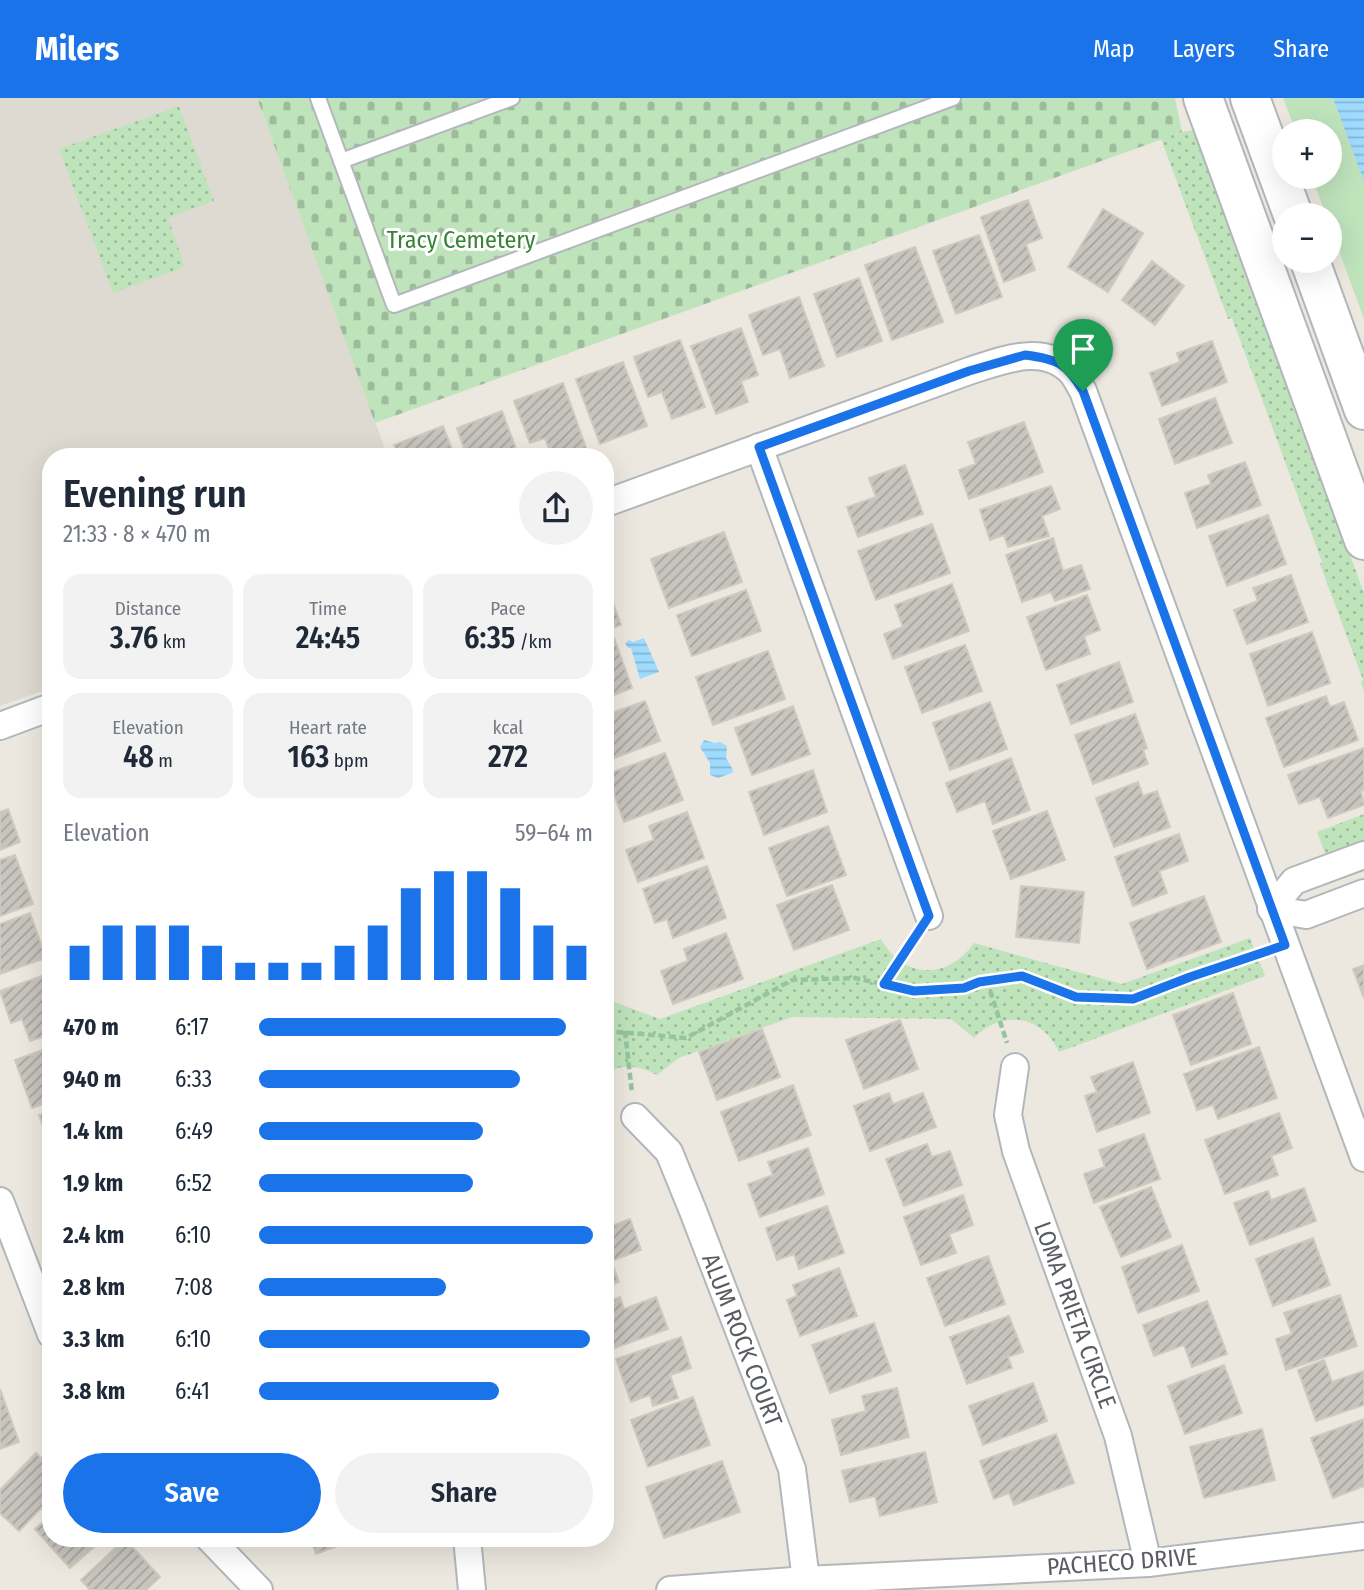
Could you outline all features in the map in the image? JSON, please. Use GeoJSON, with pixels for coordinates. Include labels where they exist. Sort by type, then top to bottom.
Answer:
{"type":"FeatureCollection","features":[{"type":"Feature","properties":{"kind":"main road"},"geometry":{"type":"LineString","coordinates":[[1203,98],[1362,529]]}},
{"type":"Feature","properties":{"kind":"main road"},"geometry":{"type":"LineString","coordinates":[[1250,98],[1289,203]]}},
{"type":"Feature","properties":{"kind":"main road"},"geometry":{"type":"LineString","coordinates":[[1314,273],[1364,410]]}},
{"type":"Feature","properties":{"kind":"street"},"geometry":{"type":"LineString","coordinates":[[614,500],[969,371],[1025,355],[1050,358],[1071,372],[1083,391],[1364,1158]]}},
{"type":"Feature","properties":{"kind":"street"},"geometry":{"type":"LineString","coordinates":[[759,447],[929,916]]}},
{"type":"Feature","properties":{"kind":"street"},"geometry":{"type":"LineString","coordinates":[[0,726],[42,710]]}},
{"type":"Feature","properties":{"kind":"street"},"geometry":{"type":"LineString","coordinates":[[1271,909],[1294,881],[1364,855]]}},
{"type":"Feature","properties":{"kind":"street"},"geometry":{"type":"LineString","coordinates":[[1271,909],[1306,915],[1364,893]]}},
{"type":"Feature","properties":{"kind":"street","name":"LOMA PRIETA CIRCLE"},"geometry":{"type":"LineString","coordinates":[[1015,1067],[1008,1115],[1016,1151],[1118,1436],[1148,1563]]}},
{"type":"Feature","properties":{"kind":"street","name":"ALUM ROCK COURT"},"geometry":{"type":"LineString","coordinates":[[635,1117],[668,1152],[792,1469],[806,1580]]}},
{"type":"Feature","properties":{"kind":"street"},"geometry":{"type":"LineString","coordinates":[[0,1201],[9,1255],[42,1317]]}},
{"type":"Feature","properties":{"kind":"street","name":"PACHECO DRIVE"},"geometry":{"type":"LineString","coordinates":[[670,1590],[806,1580],[1148,1563],[1364,1536]]}},
{"type":"Feature","properties":{"kind":"street"},"geometry":{"type":"LineString","coordinates":[[217,1547],[258,1590]]}},
{"type":"Feature","properties":{"kind":"street"},"geometry":{"type":"LineString","coordinates":[[468,1547],[472,1590]]}},
{"type":"Feature","properties":{"kind":"lane"},"geometry":{"type":"LineString","coordinates":[[318,98],[394,305],[953,98]]}},
{"type":"Feature","properties":{"kind":"lane"},"geometry":{"type":"LineString","coordinates":[[341,162],[512,98]]}},
{"type":"Feature","properties":{"kind":"path"},"geometry":{"type":"LineString","coordinates":[[884,984],[929,916]]}},
{"type":"Feature","properties":{"kind":"path"},"geometry":{"type":"LineString","coordinates":[[614,1031],[686,1038],[792,980],[855,978],[914,991],[964,988],[987,981],[1022,976],[1076,997],[1133,999],[1285,945]]}},
{"type":"Feature","properties":{"kind":"path"},"geometry":{"type":"LineString","coordinates":[[987,981],[1015,1067]]}},
{"type":"Feature","properties":{"kind":"path"},"geometry":{"type":"LineString","coordinates":[[625,1031],[635,1117]]}},
{"type":"Feature","properties":{"kind":"shaded area"},"geometry":{"type":"Polygon","coordinates":[[[0,98],[257,98],[385,448],[42,448],[42,691],[0,706],[0,98]]]}},
{"type":"Feature","properties":{"kind":"green space","name":"Tracy Cemetery"},"geometry":{"type":"Polygon","coordinates":[[[257,98],[1175,98],[1182,132],[375,423],[257,98]]]}},
{"type":"Feature","properties":{"kind":"green space"},"geometry":{"type":"Polygon","coordinates":[[[1283,98],[1364,98],[1364,319],[1342,259],[1342,203],[1322,203],[1316,189],[1342,189],[1342,119],[1291,119],[1283,98]]]}},
{"type":"Feature","properties":{"kind":"green space"},"geometry":{"type":"Polygon","coordinates":[[[179,106],[214,201],[168,218],[185,267],[113,293],[59,149],[179,106]]]}},
{"type":"Feature","properties":{"kind":"green space"},"geometry":{"type":"Polygon","coordinates":[[[1194,130],[1364,593],[1364,691],[1361,682],[1363,680],[1320,564],[1322,562],[1232,318],[1228,319],[1161,139],[1194,130]]]}},
{"type":"Feature","properties":{"kind":"green space"},"geometry":{"type":"Polygon","coordinates":[[[1364,814],[1364,843],[1326,856],[1317,832],[1364,814]]]}},
{"type":"Feature","properties":{"kind":"green space"},"geometry":{"type":"Polygon","coordinates":[[[1250,938],[1265,976],[1059,1052],[1042,1030],[1021,1020],[997,1023],[974,1038],[951,1019],[792,1017],[679,1058],[657,1075],[632,1067],[614,1070],[614,1002],[660,1019],[881,939],[901,962],[913,968],[939,969],[951,964],[974,943],[1122,984],[1250,938]]]}},
{"type":"Feature","properties":{"kind":"water"},"geometry":{"type":"Polygon","coordinates":[[[1333,98],[1364,98],[1364,181],[1342,119],[1333,98]]]}},
{"type":"Feature","properties":{"kind":"water"},"geometry":{"type":"Polygon","coordinates":[[[644,638],[659,672],[640,679],[631,648],[625,643],[644,638]]]}},
{"type":"Feature","properties":{"kind":"water"},"geometry":{"type":"Polygon","coordinates":[[[704,740],[720,742],[727,746],[726,758],[732,773],[718,778],[710,775],[710,763],[700,747],[704,740]]]}},
{"type":"Feature","properties":{"kind":"building"},"geometry":{"type":"Polygon","coordinates":[[[1028,200],[1042,238],[1026,244],[1035,270],[1004,282],[981,217],[1028,200]]]}},
{"type":"Feature","properties":{"kind":"building"},"geometry":{"type":"Polygon","coordinates":[[[1103,209],[1143,233],[1108,292],[1068,267],[1103,209]]]}},
{"type":"Feature","properties":{"kind":"building"},"geometry":{"type":"Polygon","coordinates":[[[979,235],[1002,297],[956,314],[933,251],[979,235]]]}},
{"type":"Feature","properties":{"kind":"building"},"geometry":{"type":"Polygon","coordinates":[[[915,247],[943,322],[892,340],[865,265],[915,247]]]}},
{"type":"Feature","properties":{"kind":"building"},"geometry":{"type":"Polygon","coordinates":[[[1152,261],[1184,286],[1155,325],[1122,300],[1152,261]]]}},
{"type":"Feature","properties":{"kind":"building"},"geometry":{"type":"Polygon","coordinates":[[[859,278],[882,341],[837,357],[814,294],[859,278]]]}},
{"type":"Feature","properties":{"kind":"building"},"geometry":{"type":"Polygon","coordinates":[[[799,297],[824,366],[790,378],[780,349],[763,355],[749,315],[799,297]]]}},
{"type":"Feature","properties":{"kind":"building"},"geometry":{"type":"Polygon","coordinates":[[[741,328],[758,375],[741,381],[748,402],[716,414],[691,346],[741,328]]]}},
{"type":"Feature","properties":{"kind":"building"},"geometry":{"type":"Polygon","coordinates":[[[680,340],[705,407],[672,419],[662,392],[648,397],[634,357],[680,340]]]}},
{"type":"Feature","properties":{"kind":"building"},"geometry":{"type":"Polygon","coordinates":[[[1212,341],[1227,382],[1162,406],[1150,373],[1180,362],[1177,353],[1212,341]]]}},
{"type":"Feature","properties":{"kind":"building"},"geometry":{"type":"Polygon","coordinates":[[[623,362],[647,426],[600,444],[576,379],[623,362]]]}},
{"type":"Feature","properties":{"kind":"building"},"geometry":{"type":"Polygon","coordinates":[[[563,383],[586,448],[549,448],[545,438],[530,443],[514,401],[563,383]]]}},
{"type":"Feature","properties":{"kind":"building"},"geometry":{"type":"Polygon","coordinates":[[[1215,398],[1232,443],[1175,464],[1159,419],[1215,398]]]}},
{"type":"Feature","properties":{"kind":"building"},"geometry":{"type":"Polygon","coordinates":[[[502,411],[516,448],[464,448],[457,428],[502,411]]]}},
{"type":"Feature","properties":{"kind":"building"},"geometry":{"type":"Polygon","coordinates":[[[1024,422],[1043,472],[969,499],[959,470],[976,464],[968,442],[1024,422]]]}},
{"type":"Feature","properties":{"kind":"building"},"geometry":{"type":"Polygon","coordinates":[[[443,426],[452,448],[395,448],[394,445],[443,426]]]}},
{"type":"Feature","properties":{"kind":"building"},"geometry":{"type":"Polygon","coordinates":[[[1245,462],[1261,505],[1197,528],[1185,493],[1211,484],[1208,475],[1245,462]]]}},
{"type":"Feature","properties":{"kind":"building"},"geometry":{"type":"Polygon","coordinates":[[[905,465],[923,514],[858,537],[847,507],[876,497],[869,478],[905,465]]]}},
{"type":"Feature","properties":{"kind":"building"},"geometry":{"type":"Polygon","coordinates":[[[1051,486],[1060,509],[1042,516],[1049,536],[1008,547],[1004,535],[990,540],[980,510],[1051,486]]]}},
{"type":"Feature","properties":{"kind":"building"},"geometry":{"type":"Polygon","coordinates":[[[1268,515],[1286,564],[1227,586],[1209,536],[1268,515]]]}},
{"type":"Feature","properties":{"kind":"building"},"geometry":{"type":"Polygon","coordinates":[[[932,524],[950,573],[876,600],[858,551],[932,524]]]}},
{"type":"Feature","properties":{"kind":"building"},"geometry":{"type":"Polygon","coordinates":[[[724,532],[742,582],[669,608],[651,559],[724,532]]]}},
{"type":"Feature","properties":{"kind":"building"},"geometry":{"type":"Polygon","coordinates":[[[1053,538],[1063,571],[1081,565],[1090,589],[1055,601],[1051,592],[1022,602],[1006,555],[1053,538]]]}},
{"type":"Feature","properties":{"kind":"building"},"geometry":{"type":"Polygon","coordinates":[[[1291,575],[1308,622],[1247,644],[1234,610],[1258,601],[1253,588],[1291,575]]]}},
{"type":"Feature","properties":{"kind":"building"},"geometry":{"type":"Polygon","coordinates":[[[952,584],[969,631],[893,659],[884,634],[903,627],[895,605],[952,584]]]}},
{"type":"Feature","properties":{"kind":"building"},"geometry":{"type":"Polygon","coordinates":[[[746,590],[761,631],[692,656],[677,615],[746,590]]]}},
{"type":"Feature","properties":{"kind":"building"},"geometry":{"type":"Polygon","coordinates":[[[1087,595],[1100,630],[1084,636],[1090,654],[1046,670],[1027,617],[1087,595]]]}},
{"type":"Feature","properties":{"kind":"building"},"geometry":{"type":"Polygon","coordinates":[[[614,606],[621,625],[614,627],[614,606]]]}},
{"type":"Feature","properties":{"kind":"building"},"geometry":{"type":"Polygon","coordinates":[[[1312,632],[1330,683],[1268,706],[1250,654],[1312,632]]]}},
{"type":"Feature","properties":{"kind":"building"},"geometry":{"type":"Polygon","coordinates":[[[614,638],[632,688],[614,695],[614,638]]]}},
{"type":"Feature","properties":{"kind":"building"},"geometry":{"type":"Polygon","coordinates":[[[965,645],[982,691],[922,713],[905,667],[965,645]]]}},
{"type":"Feature","properties":{"kind":"building"},"geometry":{"type":"Polygon","coordinates":[[[768,651],[785,699],[713,725],[696,677],[768,651]]]}},
{"type":"Feature","properties":{"kind":"building"},"geometry":{"type":"Polygon","coordinates":[[[1119,662],[1133,702],[1071,724],[1057,685],[1119,662]]]}},
{"type":"Feature","properties":{"kind":"building"},"geometry":{"type":"Polygon","coordinates":[[[1326,696],[1330,707],[1344,702],[1358,740],[1284,767],[1266,718],[1326,696]]]}},
{"type":"Feature","properties":{"kind":"building"},"geometry":{"type":"Polygon","coordinates":[[[645,701],[660,741],[614,758],[614,712],[645,701]]]}},
{"type":"Feature","properties":{"kind":"building"},"geometry":{"type":"Polygon","coordinates":[[[990,702],[1007,749],[950,770],[933,723],[990,702]]]}},
{"type":"Feature","properties":{"kind":"building"},"geometry":{"type":"Polygon","coordinates":[[[793,706],[810,754],[752,775],[735,728],[793,706]]]}},
{"type":"Feature","properties":{"kind":"building"},"geometry":{"type":"Polygon","coordinates":[[[1135,714],[1147,748],[1143,750],[1148,764],[1093,784],[1075,735],[1135,714]]]}},
{"type":"Feature","properties":{"kind":"building"},"geometry":{"type":"Polygon","coordinates":[[[1364,748],[1364,790],[1361,791],[1364,805],[1328,818],[1320,797],[1299,804],[1288,775],[1364,748]]]}},
{"type":"Feature","properties":{"kind":"building"},"geometry":{"type":"Polygon","coordinates":[[[665,753],[683,800],[624,822],[614,794],[614,771],[665,753]]]}},
{"type":"Feature","properties":{"kind":"building"},"geometry":{"type":"Polygon","coordinates":[[[1011,758],[1030,810],[993,824],[985,801],[957,812],[946,783],[1011,758]]]}},
{"type":"Feature","properties":{"kind":"building"},"geometry":{"type":"Polygon","coordinates":[[[813,770],[827,812],[764,835],[749,792],[813,770]]]}},
{"type":"Feature","properties":{"kind":"building"},"geometry":{"type":"Polygon","coordinates":[[[1138,782],[1143,796],[1157,791],[1170,827],[1114,847],[1096,798],[1138,782]]]}},
{"type":"Feature","properties":{"kind":"building"},"geometry":{"type":"Polygon","coordinates":[[[8,809],[20,842],[0,850],[0,812],[8,809]]]}},
{"type":"Feature","properties":{"kind":"building"},"geometry":{"type":"Polygon","coordinates":[[[1047,811],[1065,860],[1011,879],[993,831],[1047,811]]]}},
{"type":"Feature","properties":{"kind":"building"},"geometry":{"type":"Polygon","coordinates":[[[687,812],[704,858],[638,882],[626,850],[654,840],[649,826],[687,812]]]}},
{"type":"Feature","properties":{"kind":"building"},"geometry":{"type":"Polygon","coordinates":[[[828,826],[846,875],[787,896],[769,848],[828,826]]]}},
{"type":"Feature","properties":{"kind":"building"},"geometry":{"type":"Polygon","coordinates":[[[1179,834],[1188,861],[1159,871],[1167,893],[1133,906],[1115,857],[1179,834]]]}},
{"type":"Feature","properties":{"kind":"building"},"geometry":{"type":"Polygon","coordinates":[[[15,855],[33,904],[0,916],[0,860],[15,855]]]}},
{"type":"Feature","properties":{"kind":"building"},"geometry":{"type":"Polygon","coordinates":[[[707,866],[726,918],[673,938],[667,919],[655,923],[643,889],[707,866]]]}},
{"type":"Feature","properties":{"kind":"building"},"geometry":{"type":"Polygon","coordinates":[[[832,885],[849,930],[794,950],[777,905],[832,885]]]}},
{"type":"Feature","properties":{"kind":"building"},"geometry":{"type":"Polygon","coordinates":[[[1021,886],[1084,892],[1079,943],[1016,937],[1021,886]]]}},
{"type":"Feature","properties":{"kind":"building"},"geometry":{"type":"Polygon","coordinates":[[[1204,896],[1221,942],[1147,969],[1130,923],[1204,896]]]}},
{"type":"Feature","properties":{"kind":"building"},"geometry":{"type":"Polygon","coordinates":[[[30,913],[42,947],[42,959],[0,974],[0,924],[30,913]]]}},
{"type":"Feature","properties":{"kind":"building"},"geometry":{"type":"Polygon","coordinates":[[[726,933],[743,979],[673,1004],[661,971],[688,961],[684,949],[726,933]]]}},
{"type":"Feature","properties":{"kind":"building"},"geometry":{"type":"Polygon","coordinates":[[[1364,965],[1364,998],[1353,969],[1364,965]]]}},
{"type":"Feature","properties":{"kind":"building"},"geometry":{"type":"Polygon","coordinates":[[[42,976],[42,1037],[30,1041],[22,1019],[11,1023],[0,991],[42,976]]]}},
{"type":"Feature","properties":{"kind":"building"},"geometry":{"type":"Polygon","coordinates":[[[1233,993],[1251,1044],[1191,1065],[1173,1015],[1233,993]]]}},
{"type":"Feature","properties":{"kind":"building"},"geometry":{"type":"Polygon","coordinates":[[[900,1020],[918,1069],[864,1089],[846,1040],[900,1020]]]}},
{"type":"Feature","properties":{"kind":"building"},"geometry":{"type":"Polygon","coordinates":[[[762,1029],[780,1077],[717,1100],[699,1052],[762,1029]]]}},
{"type":"Feature","properties":{"kind":"building"},"geometry":{"type":"Polygon","coordinates":[[[1259,1047],[1277,1098],[1218,1119],[1213,1105],[1197,1110],[1184,1074],[1259,1047]]]}},
{"type":"Feature","properties":{"kind":"building"},"geometry":{"type":"Polygon","coordinates":[[[42,1050],[42,1104],[32,1108],[15,1060],[42,1050]]]}},
{"type":"Feature","properties":{"kind":"building"},"geometry":{"type":"Polygon","coordinates":[[[1133,1062],[1150,1113],[1097,1132],[1085,1096],[1097,1092],[1091,1077],[1133,1062]]]}},
{"type":"Feature","properties":{"kind":"building"},"geometry":{"type":"Polygon","coordinates":[[[793,1085],[811,1135],[739,1161],[721,1112],[793,1085]]]}},
{"type":"Feature","properties":{"kind":"building"},"geometry":{"type":"Polygon","coordinates":[[[889,1093],[893,1104],[923,1093],[936,1127],[870,1151],[854,1106],[889,1093]]]}},
{"type":"Feature","properties":{"kind":"building"},"geometry":{"type":"Polygon","coordinates":[[[1279,1113],[1292,1148],[1271,1156],[1278,1175],[1225,1194],[1205,1140],[1279,1113]]]}},
{"type":"Feature","properties":{"kind":"building"},"geometry":{"type":"Polygon","coordinates":[[[1144,1134],[1160,1179],[1094,1203],[1084,1174],[1105,1167],[1099,1150],[1144,1134]]]}},
{"type":"Feature","properties":{"kind":"building"},"geometry":{"type":"Polygon","coordinates":[[[927,1144],[932,1157],[950,1151],[962,1185],[904,1206],[886,1159],[927,1144]]]}},
{"type":"Feature","properties":{"kind":"building"},"geometry":{"type":"Polygon","coordinates":[[[808,1148],[824,1194],[760,1217],[748,1184],[773,1175],[768,1162],[808,1148]]]}},
{"type":"Feature","properties":{"kind":"building"},"geometry":{"type":"Polygon","coordinates":[[[1151,1187],[1171,1237],[1121,1257],[1100,1207],[1151,1187]]]}},
{"type":"Feature","properties":{"kind":"building"},"geometry":{"type":"Polygon","coordinates":[[[1304,1188],[1316,1221],[1250,1245],[1234,1203],[1268,1191],[1271,1200],[1304,1188]]]}},
{"type":"Feature","properties":{"kind":"building"},"geometry":{"type":"Polygon","coordinates":[[[963,1195],[973,1225],[949,1234],[956,1253],[921,1265],[904,1217],[963,1195]]]}},
{"type":"Feature","properties":{"kind":"building"},"geometry":{"type":"Polygon","coordinates":[[[827,1206],[844,1253],[799,1269],[794,1254],[777,1260],[766,1228],[827,1206]]]}},
{"type":"Feature","properties":{"kind":"building"},"geometry":{"type":"Polygon","coordinates":[[[630,1219],[641,1250],[614,1260],[614,1225],[630,1219]]]}},
{"type":"Feature","properties":{"kind":"building"},"geometry":{"type":"Polygon","coordinates":[[[1313,1238],[1330,1285],[1273,1306],[1256,1259],[1313,1238]]]}},
{"type":"Feature","properties":{"kind":"building"},"geometry":{"type":"Polygon","coordinates":[[[1182,1245],[1199,1291],[1138,1313],[1122,1267],[1182,1245]]]}},
{"type":"Feature","properties":{"kind":"building"},"geometry":{"type":"Polygon","coordinates":[[[988,1256],[1005,1304],[945,1326],[927,1278],[988,1256]]]}},
{"type":"Feature","properties":{"kind":"building"},"geometry":{"type":"Polygon","coordinates":[[[839,1268],[857,1316],[800,1336],[787,1300],[797,1296],[793,1285],[839,1268]]]}},
{"type":"Feature","properties":{"kind":"building"},"geometry":{"type":"Polygon","coordinates":[[[614,1269],[619,1282],[614,1284],[614,1269]]]}},
{"type":"Feature","properties":{"kind":"building"},"geometry":{"type":"Polygon","coordinates":[[[1340,1295],[1357,1346],[1286,1370],[1276,1339],[1292,1334],[1284,1313],[1340,1295]]]}},
{"type":"Feature","properties":{"kind":"building"},"geometry":{"type":"Polygon","coordinates":[[[620,1297],[624,1309],[656,1297],[668,1329],[614,1348],[614,1299],[620,1297]]]}},
{"type":"Feature","properties":{"kind":"building"},"geometry":{"type":"Polygon","coordinates":[[[1207,1301],[1227,1354],[1192,1367],[1184,1345],[1154,1356],[1143,1325],[1207,1301]]]}},
{"type":"Feature","properties":{"kind":"building"},"geometry":{"type":"Polygon","coordinates":[[[1009,1316],[1023,1352],[1008,1357],[1012,1368],[967,1384],[950,1337],[1009,1316]]]}},
{"type":"Feature","properties":{"kind":"building"},"geometry":{"type":"Polygon","coordinates":[[[874,1323],[891,1371],[830,1393],[812,1345],[874,1323]]]}},
{"type":"Feature","properties":{"kind":"building"},"geometry":{"type":"Polygon","coordinates":[[[681,1337],[691,1368],[670,1375],[678,1398],[653,1406],[650,1395],[631,1402],[616,1359],[681,1337]]]}},
{"type":"Feature","properties":{"kind":"building"},"geometry":{"type":"Polygon","coordinates":[[[1324,1360],[1332,1382],[1364,1371],[1364,1405],[1316,1421],[1298,1370],[1324,1360]]]}},
{"type":"Feature","properties":{"kind":"building"},"geometry":{"type":"Polygon","coordinates":[[[1224,1365],[1242,1413],[1185,1434],[1168,1386],[1224,1365]]]}},
{"type":"Feature","properties":{"kind":"building"},"geometry":{"type":"Polygon","coordinates":[[[1033,1383],[1047,1421],[983,1445],[969,1406],[1033,1383]]]}},
{"type":"Feature","properties":{"kind":"building"},"geometry":{"type":"Polygon","coordinates":[[[897,1388],[909,1437],[841,1455],[832,1420],[866,1411],[862,1396],[897,1388]]]}},
{"type":"Feature","properties":{"kind":"building"},"geometry":{"type":"Polygon","coordinates":[[[0,1389],[19,1442],[0,1449],[0,1389]]]}},
{"type":"Feature","properties":{"kind":"building"},"geometry":{"type":"Polygon","coordinates":[[[693,1397],[710,1445],[648,1467],[631,1420],[693,1397]]]}},
{"type":"Feature","properties":{"kind":"building"},"geometry":{"type":"Polygon","coordinates":[[[1364,1419],[1364,1486],[1333,1498],[1311,1438],[1364,1419]]]}},
{"type":"Feature","properties":{"kind":"building"},"geometry":{"type":"Polygon","coordinates":[[[1262,1429],[1275,1480],[1204,1498],[1190,1447],[1262,1429]]]}},
{"type":"Feature","properties":{"kind":"building"},"geometry":{"type":"Polygon","coordinates":[[[1056,1434],[1074,1483],[1014,1505],[1009,1493],[994,1499],[980,1461],[1056,1434]]]}},
{"type":"Feature","properties":{"kind":"building"},"geometry":{"type":"Polygon","coordinates":[[[925,1452],[937,1502],[880,1516],[875,1496],[850,1502],[842,1471],[925,1452]]]}},
{"type":"Feature","properties":{"kind":"building"},"geometry":{"type":"Polygon","coordinates":[[[36,1453],[42,1459],[42,1507],[19,1531],[0,1513],[0,1490],[36,1453]]]}},
{"type":"Feature","properties":{"kind":"building"},"geometry":{"type":"Polygon","coordinates":[[[722,1461],[740,1512],[664,1538],[646,1487],[722,1461]]]}},
{"type":"Feature","properties":{"kind":"building"},"geometry":{"type":"Polygon","coordinates":[[[42,1523],[42,1537],[35,1529],[42,1523]]]}},
{"type":"Feature","properties":{"kind":"building"},"geometry":{"type":"Polygon","coordinates":[[[51,1547],[94,1547],[70,1568],[51,1547]]]}},
{"type":"Feature","properties":{"kind":"building"},"geometry":{"type":"Polygon","coordinates":[[[116,1547],[132,1547],[160,1577],[146,1590],[90,1590],[81,1580],[116,1547]]]}},
{"type":"Feature","properties":{"kind":"building"},"geometry":{"type":"Polygon","coordinates":[[[313,1547],[335,1547],[316,1554],[313,1547]]]}},
{"type":"Feature","properties":{"kind":"route"},"geometry":{"type":"LineString","coordinates":[[1025,355],[1050,358],[1071,372],[1083,391],[1285,945],[1133,999],[1076,997],[1022,976],[979,982],[964,988],[914,991],[884,984],[929,916],[759,447],[969,371],[1025,355]]}}]}
